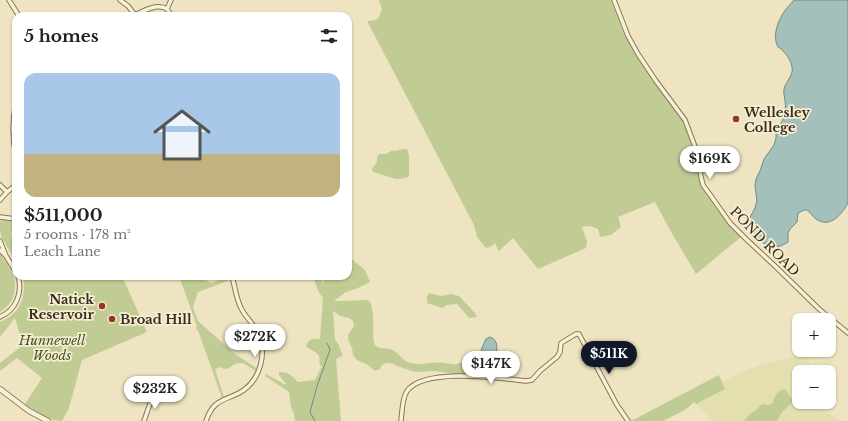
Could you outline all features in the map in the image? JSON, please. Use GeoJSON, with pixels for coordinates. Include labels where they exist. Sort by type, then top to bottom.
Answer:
{"type":"FeatureCollection","features":[{"type":"Feature","properties":{"kind":"street"},"geometry":{"type":"LineString","coordinates":[[9,0],[16,12]]}},
{"type":"Feature","properties":{"kind":"street"},"geometry":{"type":"LineString","coordinates":[[120,0],[128,6],[132,12]]}},
{"type":"Feature","properties":{"kind":"street"},"geometry":{"type":"LineString","coordinates":[[167,9],[171,0]]}},
{"type":"Feature","properties":{"kind":"street","name":"POND ROAD"},"geometry":{"type":"LineString","coordinates":[[614,0],[628,36],[653,75],[685,120],[697,152],[701,177],[711,196],[730,223],[746,239],[819,308],[848,333]]}},
{"type":"Feature","properties":{"kind":"street"},"geometry":{"type":"LineString","coordinates":[[141,12],[158,6],[164,7],[169,12]]}},
{"type":"Feature","properties":{"kind":"street"},"geometry":{"type":"LineString","coordinates":[[0,185],[7,192]]}},
{"type":"Feature","properties":{"kind":"street"},"geometry":{"type":"LineString","coordinates":[[0,200],[12,188]]}},
{"type":"Feature","properties":{"kind":"street"},"geometry":{"type":"LineString","coordinates":[[0,217],[12,218]]}},
{"type":"Feature","properties":{"kind":"street"},"geometry":{"type":"LineString","coordinates":[[0,241],[12,266]]}},
{"type":"Feature","properties":{"kind":"street"},"geometry":{"type":"LineString","coordinates":[[0,250],[6,256]]}},
{"type":"Feature","properties":{"kind":"street"},"geometry":{"type":"LineString","coordinates":[[0,317],[9,311],[17,301],[20,288],[19,280]]}},
{"type":"Feature","properties":{"kind":"street"},"geometry":{"type":"LineString","coordinates":[[206,421],[211,410],[216,405],[225,398],[240,392],[250,385],[262,362],[260,337],[241,307],[233,280]]}},
{"type":"Feature","properties":{"kind":"street"},"geometry":{"type":"LineString","coordinates":[[401,421],[405,392],[412,385],[428,379],[451,376],[478,376],[526,381],[532,380],[540,371],[557,357],[560,352],[561,343],[576,334],[579,334],[617,404],[628,421]]}},
{"type":"Feature","properties":{"kind":"street"},"geometry":{"type":"LineString","coordinates":[[0,389],[29,411],[48,421]]}},
{"type":"Feature","properties":{"kind":"street"},"geometry":{"type":"LineString","coordinates":[[144,421],[153,394]]}},
{"type":"Feature","properties":{"kind":"shaded area"},"geometry":{"type":"Polygon","coordinates":[[[794,357],[809,357],[810,363],[833,360],[830,365],[792,365],[792,409],[821,409],[843,421],[712,421],[696,404],[725,389],[722,382],[742,372],[794,357]]]}},
{"type":"Feature","properties":{"kind":"green space"},"geometry":{"type":"Polygon","coordinates":[[[379,0],[611,0],[624,34],[660,90],[683,121],[692,144],[696,170],[701,183],[729,223],[741,237],[696,274],[655,202],[618,217],[621,227],[611,235],[600,237],[598,229],[590,226],[582,227],[587,241],[586,248],[538,269],[513,238],[499,251],[495,243],[487,248],[485,247],[477,237],[474,225],[367,21],[373,21],[380,15],[382,9],[379,0]]]}},
{"type":"Feature","properties":{"kind":"green space"},"geometry":{"type":"Polygon","coordinates":[[[407,149],[409,155],[409,176],[406,178],[396,179],[373,172],[372,169],[377,162],[377,157],[379,154],[386,154],[393,150],[407,149]]]}},
{"type":"Feature","properties":{"kind":"green space"},"geometry":{"type":"Polygon","coordinates":[[[2,219],[12,220],[12,254],[2,238],[0,221],[2,219]]]}},
{"type":"Feature","properties":{"kind":"green space","name":"Hunnewell Woods"},"geometry":{"type":"Polygon","coordinates":[[[0,253],[12,272],[12,280],[14,280],[15,289],[12,300],[5,309],[0,312],[0,253]]]}},
{"type":"Feature","properties":{"kind":"green space"},"geometry":{"type":"Polygon","coordinates":[[[352,259],[365,270],[370,282],[346,292],[334,301],[367,300],[370,302],[373,314],[374,343],[376,346],[390,349],[407,362],[414,364],[459,364],[469,356],[474,357],[477,365],[474,375],[472,377],[436,371],[415,372],[391,363],[386,363],[381,366],[380,369],[375,371],[368,365],[357,360],[353,355],[352,348],[348,340],[348,335],[354,326],[353,321],[349,318],[340,316],[333,311],[335,340],[342,352],[342,356],[336,359],[341,421],[295,421],[289,392],[265,376],[266,374],[284,384],[286,384],[279,375],[279,372],[288,373],[298,382],[315,380],[322,366],[320,366],[318,354],[306,346],[311,340],[320,339],[323,298],[318,291],[314,280],[322,280],[323,284],[324,280],[352,280],[352,259]]]}},
{"type":"Feature","properties":{"kind":"green space","name":"Hunnewell Woods"},"geometry":{"type":"Polygon","coordinates":[[[24,280],[124,280],[147,332],[82,360],[69,408],[62,421],[47,418],[25,404],[42,378],[17,358],[0,371],[0,363],[23,345],[15,318],[0,337],[0,322],[13,314],[17,309],[23,297],[24,280]]]}},
{"type":"Feature","properties":{"kind":"green space"},"geometry":{"type":"Polygon","coordinates":[[[180,280],[206,280],[211,283],[220,280],[230,280],[198,292],[193,307],[198,321],[235,354],[258,369],[257,372],[242,363],[237,363],[226,369],[220,367],[215,369],[224,397],[222,398],[196,328],[197,326],[180,280]]]}},
{"type":"Feature","properties":{"kind":"green space"},"geometry":{"type":"Polygon","coordinates":[[[430,293],[441,296],[451,294],[459,296],[477,317],[469,318],[457,304],[447,305],[442,308],[428,304],[427,298],[430,293]]]}},
{"type":"Feature","properties":{"kind":"green space"},"geometry":{"type":"Polygon","coordinates":[[[719,375],[725,389],[696,404],[694,402],[685,410],[663,421],[631,421],[719,375]]]}},
{"type":"Feature","properties":{"kind":"green space"},"geometry":{"type":"Polygon","coordinates":[[[784,389],[792,398],[792,403],[783,411],[777,421],[744,421],[762,404],[772,404],[775,397],[784,389]]]}},
{"type":"Feature","properties":{"kind":"water"},"geometry":{"type":"Polygon","coordinates":[[[794,0],[848,0],[848,203],[839,216],[826,222],[821,222],[816,219],[807,210],[798,213],[797,222],[788,233],[788,242],[782,246],[776,247],[768,245],[756,238],[750,231],[747,223],[757,201],[755,186],[756,179],[764,159],[774,145],[776,130],[781,124],[785,113],[784,89],[792,73],[792,67],[787,56],[776,43],[776,33],[782,16],[794,0]]]}},
{"type":"Feature","properties":{"kind":"water"},"geometry":{"type":"Polygon","coordinates":[[[490,337],[494,339],[496,343],[497,347],[495,356],[490,363],[481,369],[479,368],[480,353],[486,339],[490,337]]]}},
{"type":"Feature","properties":{"kind":"waterway"},"geometry":{"type":"LineString","coordinates":[[315,421],[310,412],[317,386],[330,350],[327,343]]}},
{"type":"Feature","properties":{"kind":"place","name":"Wellesley College"},"geometry":{"type":"Point","coordinates":[736,119]}},
{"type":"Feature","properties":{"kind":"place","name":"Natick Reservoir"},"geometry":{"type":"Point","coordinates":[102,306]}},
{"type":"Feature","properties":{"kind":"place","name":"Broad Hill"},"geometry":{"type":"Point","coordinates":[112,319]}}]}
